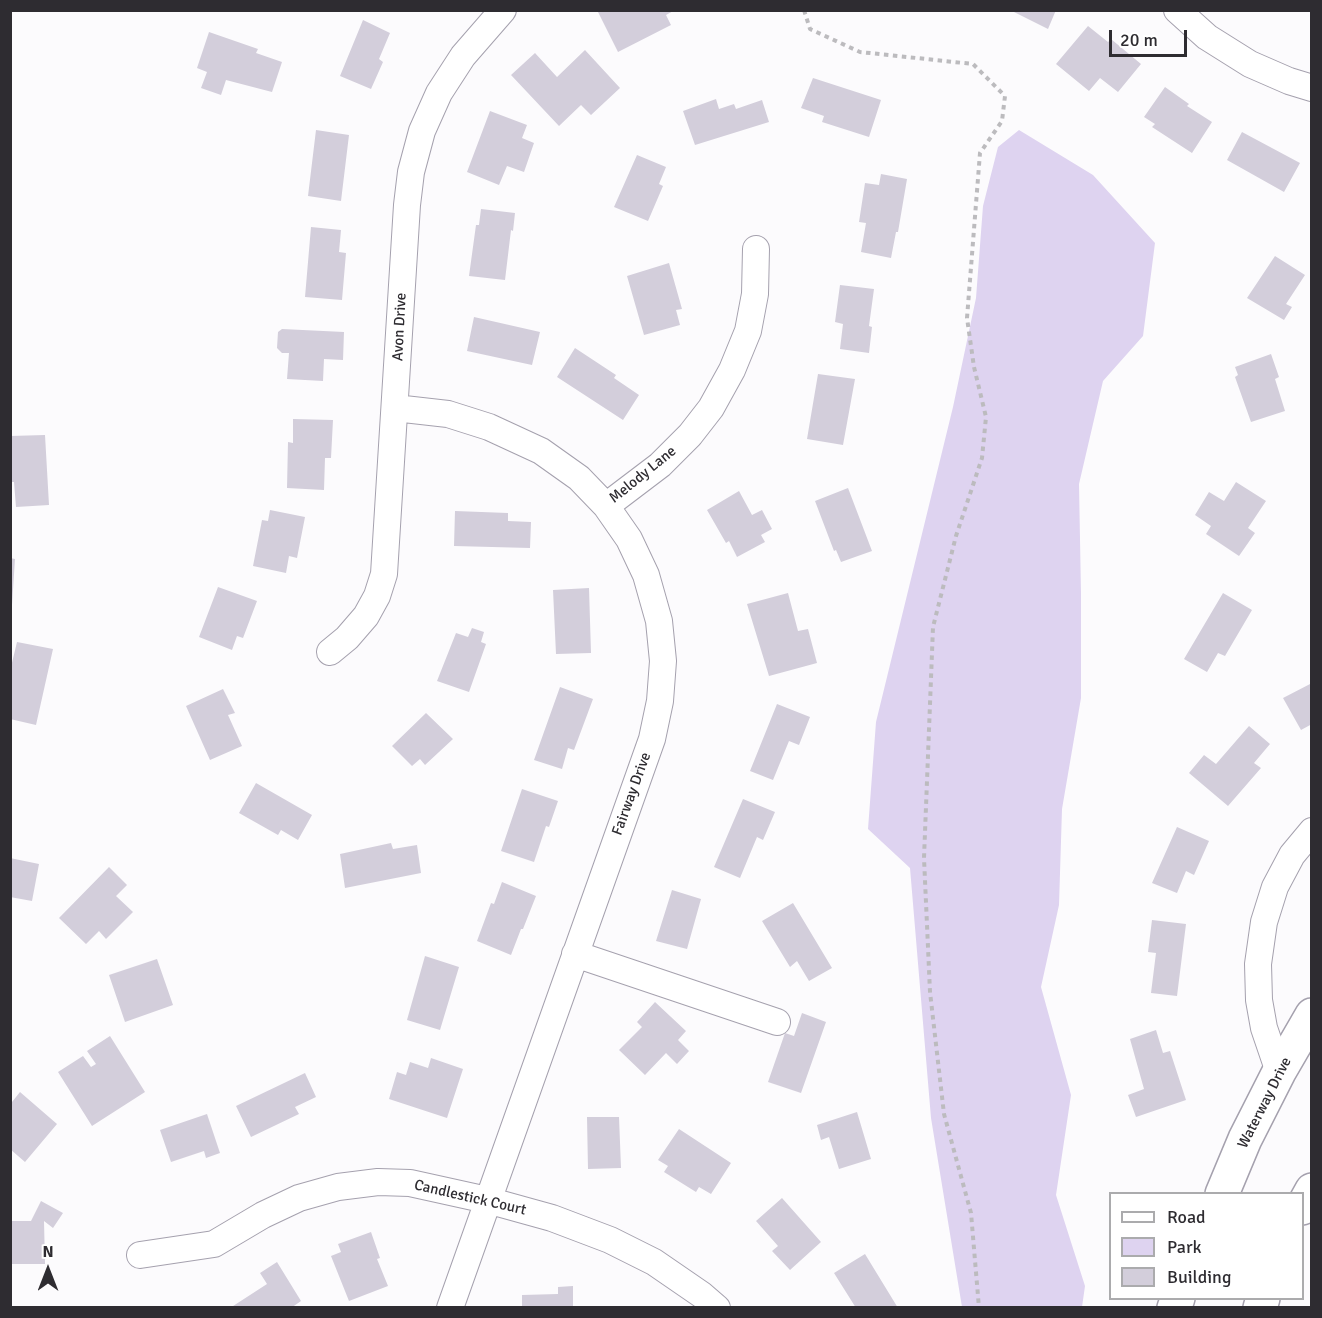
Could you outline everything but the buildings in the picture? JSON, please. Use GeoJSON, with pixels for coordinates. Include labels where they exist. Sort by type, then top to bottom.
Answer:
{"type":"FeatureCollection","features":[{"type":"Feature","properties":{"kind":"main road","name":"Waterway Drive"},"geometry":{"type":"LineString","coordinates":[[1223,1192],[1245,1139],[1311,1015]]}},
{"type":"Feature","properties":{"kind":"main road"},"geometry":{"type":"LineString","coordinates":[[1304,1204],[1311,1190]]}},
{"type":"Feature","properties":{"kind":"street"},"geometry":{"type":"LineString","coordinates":[[1177,10],[1207,37],[1250,64],[1288,81],[1311,88]]}},
{"type":"Feature","properties":{"kind":"street","name":"Avon Drive"},"geometry":{"type":"LineString","coordinates":[[330,652],[347,638],[366,616],[377,596],[384,574],[411,172],[422,131],[439,93],[496,12]]}},
{"type":"Feature","properties":{"kind":"street","name":"Melody Lane"},"geometry":{"type":"LineString","coordinates":[[606,506],[660,465],[690,435],[711,408],[732,370],[748,331],[755,294],[756,249]]}},
{"type":"Feature","properties":{"kind":"street","name":"Fairway Drive"},"geometry":{"type":"LineString","coordinates":[[395,408],[448,414],[489,427],[541,451],[579,478],[606,506],[629,539],[646,575],[659,621],[663,661],[660,701],[652,739],[450,1308]]}},
{"type":"Feature","properties":{"kind":"street"},"geometry":{"type":"LineString","coordinates":[[1279,1072],[1264,1028],[1259,1000],[1258,964],[1264,922],[1275,887],[1292,855],[1311,831]]}},
{"type":"Feature","properties":{"kind":"street"},"geometry":{"type":"LineString","coordinates":[[575,954],[777,1022]]}},
{"type":"Feature","properties":{"kind":"street","name":"Candlestick Court"},"geometry":{"type":"LineString","coordinates":[[140,1255],[214,1244],[263,1215],[299,1198],[338,1187],[378,1182],[410,1183],[487,1200],[552,1218],[610,1240],[654,1262],[717,1308]]}},
{"type":"Feature","properties":{"kind":"path"},"geometry":{"type":"LineString","coordinates":[[804,10],[810,29],[860,52],[973,64],[1005,96],[1002,121],[980,153],[967,318],[974,368],[986,417],[981,458],[956,536],[933,627],[924,858],[930,992],[944,1114],[971,1213],[979,1308]]}},
{"type":"Feature","properties":{"kind":"green space"},"geometry":{"type":"Polygon","coordinates":[[[1019,130],[1093,175],[1155,243],[1143,336],[1103,381],[1079,484],[1081,698],[1062,809],[1059,905],[1041,987],[1071,1095],[1056,1195],[1085,1286],[1082,1307],[962,1307],[931,1118],[910,868],[868,829],[876,722],[953,407],[976,298],[983,206],[998,147],[1019,130]]]}}]}
